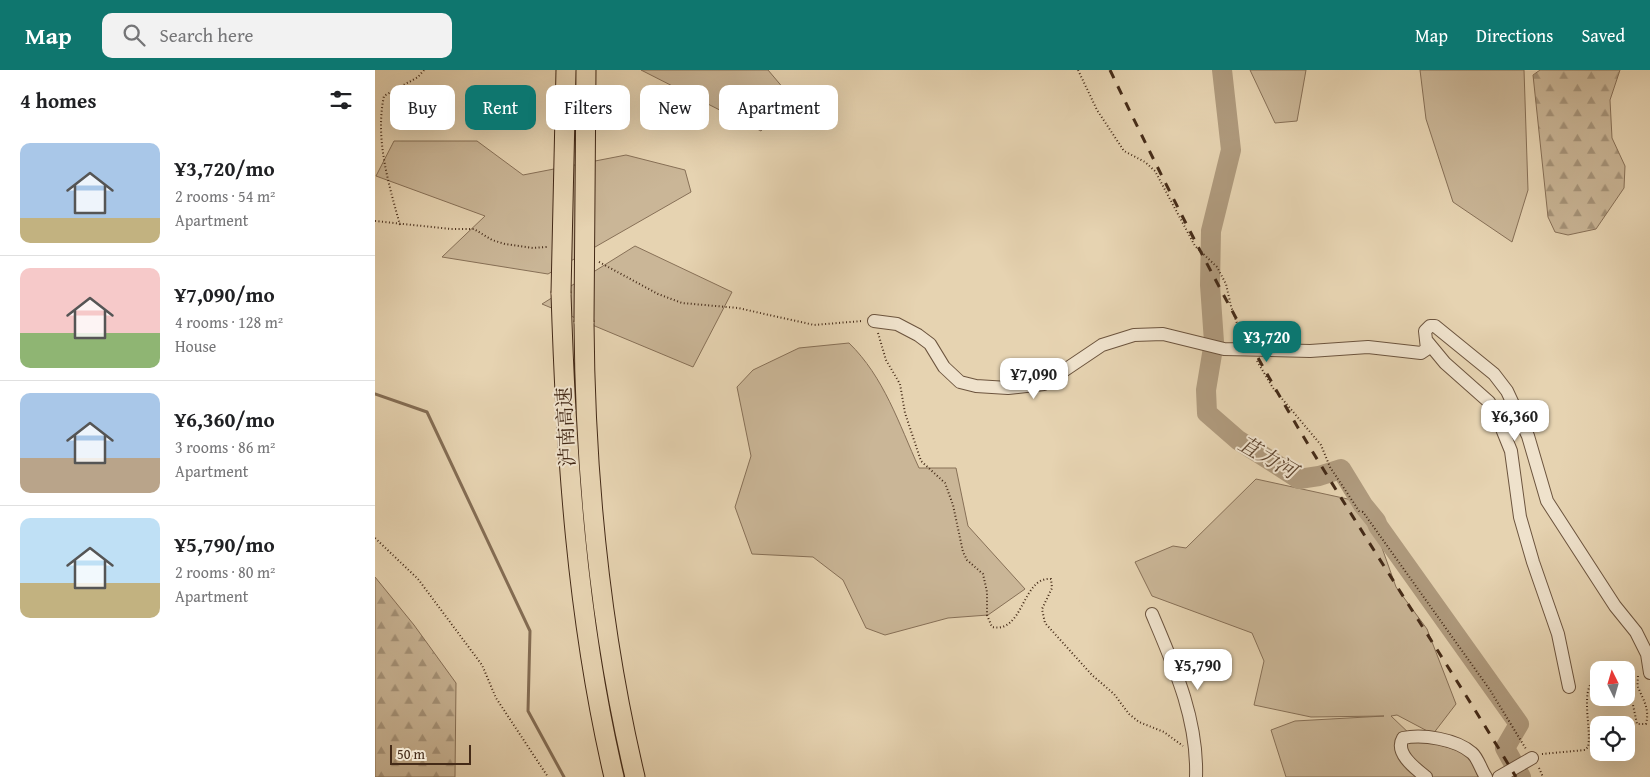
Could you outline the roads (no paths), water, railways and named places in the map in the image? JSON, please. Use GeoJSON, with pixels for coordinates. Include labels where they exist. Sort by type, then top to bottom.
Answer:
{"type":"FeatureCollection","features":[{"type":"Feature","properties":{"kind":"highway","name":"泸南高速"},"geometry":{"type":"LineString","coordinates":[[566,70],[561,293],[567,437],[577,549],[592,664],[614,777]]}},
{"type":"Feature","properties":{"kind":"highway","name":"泸南高速"},"geometry":{"type":"LineString","coordinates":[[586,70],[585,398],[597,547],[612,661],[635,777]]}},
{"type":"Feature","properties":{"kind":"street"},"geometry":{"type":"LineString","coordinates":[[874,321],[897,324],[918,335],[930,344],[944,367],[957,379],[976,386],[1008,388],[1045,384],[1090,352],[1124,337],[1163,334],[1224,349],[1310,350],[1368,347],[1421,353],[1427,351],[1427,329],[1430,326],[1437,327],[1499,379],[1528,436],[1547,500],[1615,606],[1636,632],[1650,673]]}},
{"type":"Feature","properties":{"kind":"street"},"geometry":{"type":"LineString","coordinates":[[1426,340],[1445,363],[1489,402],[1496,414],[1511,451],[1520,517],[1533,562],[1558,634],[1569,687]]}},
{"type":"Feature","properties":{"kind":"street"},"geometry":{"type":"LineString","coordinates":[[1152,614],[1185,697],[1196,761],[1196,777]]}},
{"type":"Feature","properties":{"kind":"street"},"geometry":{"type":"LineString","coordinates":[[1426,777],[1407,760],[1401,747],[1403,738],[1432,738],[1461,748],[1472,754],[1486,777]]}},
{"type":"Feature","properties":{"kind":"street"},"geometry":{"type":"LineString","coordinates":[[1499,777],[1532,758]]}},
{"type":"Feature","properties":{"kind":"waterway","name":"苴力河"},"geometry":{"type":"LineString","coordinates":[[1222,70],[1231,150],[1211,231],[1210,285],[1214,342],[1206,390],[1207,413],[1238,440],[1299,479],[1319,476],[1341,469],[1363,505],[1519,724],[1505,748],[1521,777]]}},
{"type":"Feature","properties":{"kind":"waterway"},"geometry":{"type":"LineString","coordinates":[[375,394],[427,412],[530,631],[528,711],[564,777]]}},
{"type":"Feature","properties":{"kind":"railway"},"geometry":{"type":"LineString","coordinates":[[1110,70],[1200,250],[1297,426],[1516,777]]}}]}
